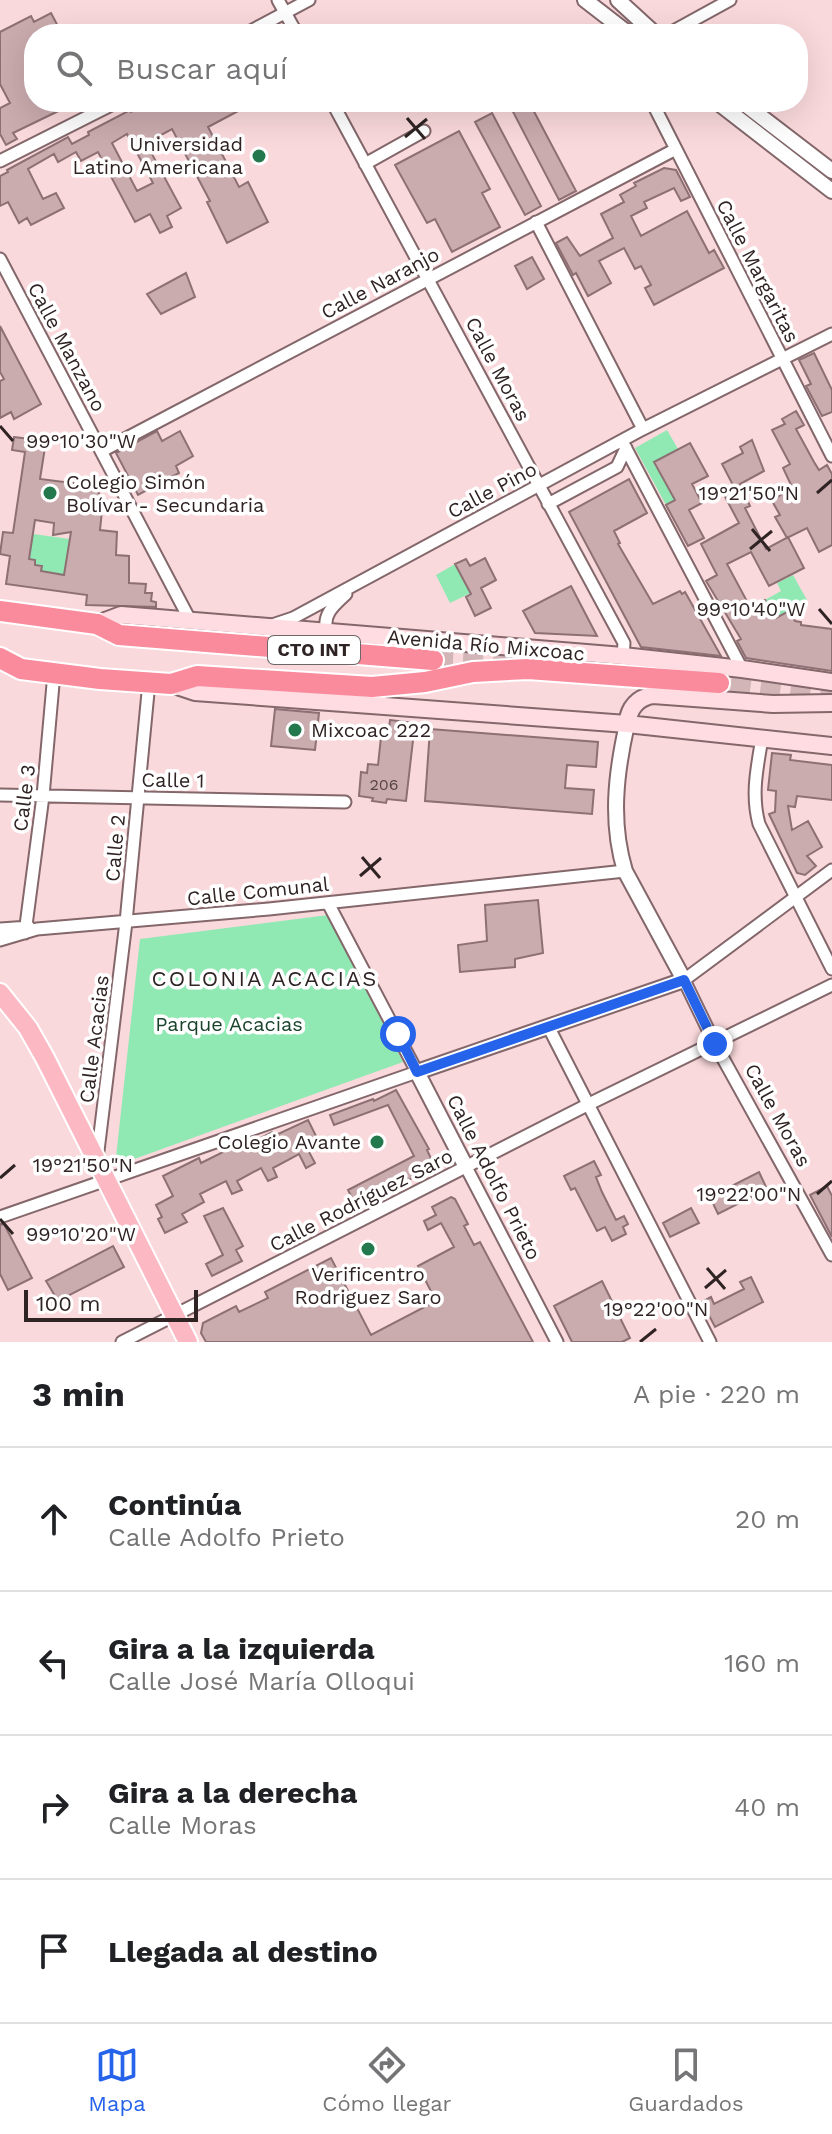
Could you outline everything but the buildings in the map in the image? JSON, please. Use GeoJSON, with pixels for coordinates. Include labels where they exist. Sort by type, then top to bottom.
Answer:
{"type":"FeatureCollection","features":[{"type":"Feature","properties":{"kind":"highway","name":"Avenida Río Mixcoac"},"geometry":{"type":"LineString","coordinates":[[4,609],[97,624]]}},
{"type":"Feature","properties":{"kind":"highway","name":"CTO INT"},"geometry":{"type":"LineString","coordinates":[[97,624],[119,635],[433,660]]}},
{"type":"Feature","properties":{"kind":"highway","name":"CTO INT"},"geometry":{"type":"LineString","coordinates":[[0,658],[21,669],[171,684],[197,676],[372,687],[425,682],[473,672],[528,669],[719,683]]}},
{"type":"Feature","properties":{"kind":"main road","name":"Avenida Río Mixcoac"},"geometry":{"type":"LineString","coordinates":[[97,624],[121,615],[623,656],[832,682]]}},
{"type":"Feature","properties":{"kind":"main road","name":"CTO INT"},"geometry":{"type":"LineString","coordinates":[[0,670],[21,669]]}},
{"type":"Feature","properties":{"kind":"main road","name":"CTO INT"},"geometry":{"type":"LineString","coordinates":[[171,684],[195,692],[627,724],[832,746]]}},
{"type":"Feature","properties":{"kind":"main road"},"geometry":{"type":"LineString","coordinates":[[627,724],[635,704],[653,695],[773,704],[832,703]]}},
{"type":"Feature","properties":{"kind":"main road"},"geometry":{"type":"LineString","coordinates":[[0,993],[34,1038],[188,1342]]}},
{"type":"Feature","properties":{"kind":"street"},"geometry":{"type":"LineString","coordinates":[[278,0],[292,24]]}},
{"type":"Feature","properties":{"kind":"street"},"geometry":{"type":"LineString","coordinates":[[263,24],[309,0]]}},
{"type":"Feature","properties":{"kind":"street"},"geometry":{"type":"LineString","coordinates":[[585,0],[616,24]]}},
{"type":"Feature","properties":{"kind":"street"},"geometry":{"type":"LineString","coordinates":[[618,0],[644,24]]}},
{"type":"Feature","properties":{"kind":"street"},"geometry":{"type":"LineString","coordinates":[[686,24],[730,0]]}},
{"type":"Feature","properties":{"kind":"street"},"geometry":{"type":"LineString","coordinates":[[0,161],[97,112]]}},
{"type":"Feature","properties":{"kind":"street","name":"Calle Moras"},"geometry":{"type":"LineString","coordinates":[[337,112],[624,643],[623,656]]}},
{"type":"Feature","properties":{"kind":"street","name":"Calle Margaritas"},"geometry":{"type":"LineString","coordinates":[[657,112],[832,456]]}},
{"type":"Feature","properties":{"kind":"street"},"geometry":{"type":"LineString","coordinates":[[730,112],[832,191]]}},
{"type":"Feature","properties":{"kind":"street"},"geometry":{"type":"LineString","coordinates":[[755,112],[832,171]]}},
{"type":"Feature","properties":{"kind":"street"},"geometry":{"type":"LineString","coordinates":[[365,164],[424,131]]}},
{"type":"Feature","properties":{"kind":"street","name":"Calle Naranjo"},"geometry":{"type":"LineString","coordinates":[[102,451],[676,149]]}},
{"type":"Feature","properties":{"kind":"street"},"geometry":{"type":"LineString","coordinates":[[536,222],[643,429]]}},
{"type":"Feature","properties":{"kind":"street","name":"Calle Manzano"},"geometry":{"type":"LineString","coordinates":[[0,259],[191,622]]}},
{"type":"Feature","properties":{"kind":"street","name":"Calle Pino"},"geometry":{"type":"LineString","coordinates":[[263,627],[293,618],[538,486],[624,444],[643,429],[832,334]]}},
{"type":"Feature","properties":{"kind":"street"},"geometry":{"type":"LineString","coordinates":[[624,444],[742,669]]}},
{"type":"Feature","properties":{"kind":"street","name":"Calle Pino"},"geometry":{"type":"LineString","coordinates":[[548,504],[617,467],[624,444]]}},
{"type":"Feature","properties":{"kind":"street","name":"Calle Pino"},"geometry":{"type":"LineString","coordinates":[[327,632],[325,625],[329,611],[358,583]]}},
{"type":"Feature","properties":{"kind":"street","name":"Calle 3"},"geometry":{"type":"LineString","coordinates":[[29,929],[54,673]]}},
{"type":"Feature","properties":{"kind":"street","name":"Calle 2"},"geometry":{"type":"LineString","coordinates":[[126,922],[149,682]]}},
{"type":"Feature","properties":{"kind":"street","name":"Calle Moras"},"geometry":{"type":"LineString","coordinates":[[627,724],[615,799],[616,829],[625,871],[715,1044],[832,1255]]}},
{"type":"Feature","properties":{"kind":"street"},"geometry":{"type":"LineString","coordinates":[[762,738],[754,790],[754,807],[759,824],[832,969]]}},
{"type":"Feature","properties":{"kind":"street","name":"Calle 1"},"geometry":{"type":"LineString","coordinates":[[0,795],[345,802]]}},
{"type":"Feature","properties":{"kind":"street"},"geometry":{"type":"LineString","coordinates":[[0,1217],[684,980],[832,870]]}},
{"type":"Feature","properties":{"kind":"street","name":"Calle Comunal"},"geometry":{"type":"LineString","coordinates":[[0,940],[29,929],[328,903],[625,871]]}},
{"type":"Feature","properties":{"kind":"street","name":"Calle Adolfo Prieto"},"geometry":{"type":"LineString","coordinates":[[328,903],[557,1342]]}},
{"type":"Feature","properties":{"kind":"street","name":"Calle Acacias"},"geometry":{"type":"LineString","coordinates":[[97,1161],[126,922]]}},
{"type":"Feature","properties":{"kind":"street"},"geometry":{"type":"LineString","coordinates":[[0,929],[29,929]]}},
{"type":"Feature","properties":{"kind":"street","name":"Calle Rodríguez Saro"},"geometry":{"type":"LineString","coordinates":[[122,1342],[589,1104],[832,985]]}},
{"type":"Feature","properties":{"kind":"street"},"geometry":{"type":"LineString","coordinates":[[549,1028],[710,1342]]}},
{"type":"Feature","properties":{"kind":"green space"},"geometry":{"type":"Polygon","coordinates":[[[667,430],[678,449],[654,463],[675,500],[666,505],[635,448],[667,430]]]}},
{"type":"Feature","properties":{"kind":"green space"},"geometry":{"type":"Polygon","coordinates":[[[33,534],[70,539],[64,575],[41,571],[35,560],[29,559],[33,534]]]}},
{"type":"Feature","properties":{"kind":"green space"},"geometry":{"type":"Polygon","coordinates":[[[455,564],[481,588],[450,603],[436,575],[455,564]]]}},
{"type":"Feature","properties":{"kind":"green space"},"geometry":{"type":"Polygon","coordinates":[[[793,575],[807,600],[776,618],[765,600],[781,591],[777,583],[793,575]]]}},
{"type":"Feature","properties":{"kind":"green space","name":"Parque Acacias"},"geometry":{"type":"Polygon","coordinates":[[[328,915],[403,1062],[115,1166],[140,939],[328,915]]]}},
{"type":"Feature","properties":{"kind":"tunnel"},"geometry":{"type":"LineString","coordinates":[[433,660],[514,664]]}},
{"type":"Feature","properties":{"kind":"tunnel"},"geometry":{"type":"LineString","coordinates":[[701,680],[832,698]]}},
{"type":"Feature","properties":{"kind":"place","name":"Universidad Latino Americana"},"geometry":{"type":"Point","coordinates":[259,156]}},
{"type":"Feature","properties":{"kind":"place","name":"Colegio Simón Bolívar - Secundaria"},"geometry":{"type":"Point","coordinates":[50,493]}},
{"type":"Feature","properties":{"kind":"place","name":"Mixcoac 222"},"geometry":{"type":"Point","coordinates":[295,730]}},
{"type":"Feature","properties":{"kind":"place","name":"Colegio Avante"},"geometry":{"type":"Point","coordinates":[377,1142]}},
{"type":"Feature","properties":{"kind":"place","name":"Verificentro Rodriguez Saro"},"geometry":{"type":"Point","coordinates":[368,1249]}},
{"type":"Feature","properties":{"kind":"district","name":"COLONIA ACACIAS"},"geometry":{"type":"Point","coordinates":[265,978]}},
{"type":"Feature","properties":{"kind":"route"},"geometry":{"type":"LineString","coordinates":[[398,1034],[417,1072],[684,980],[715,1044]]}}]}
